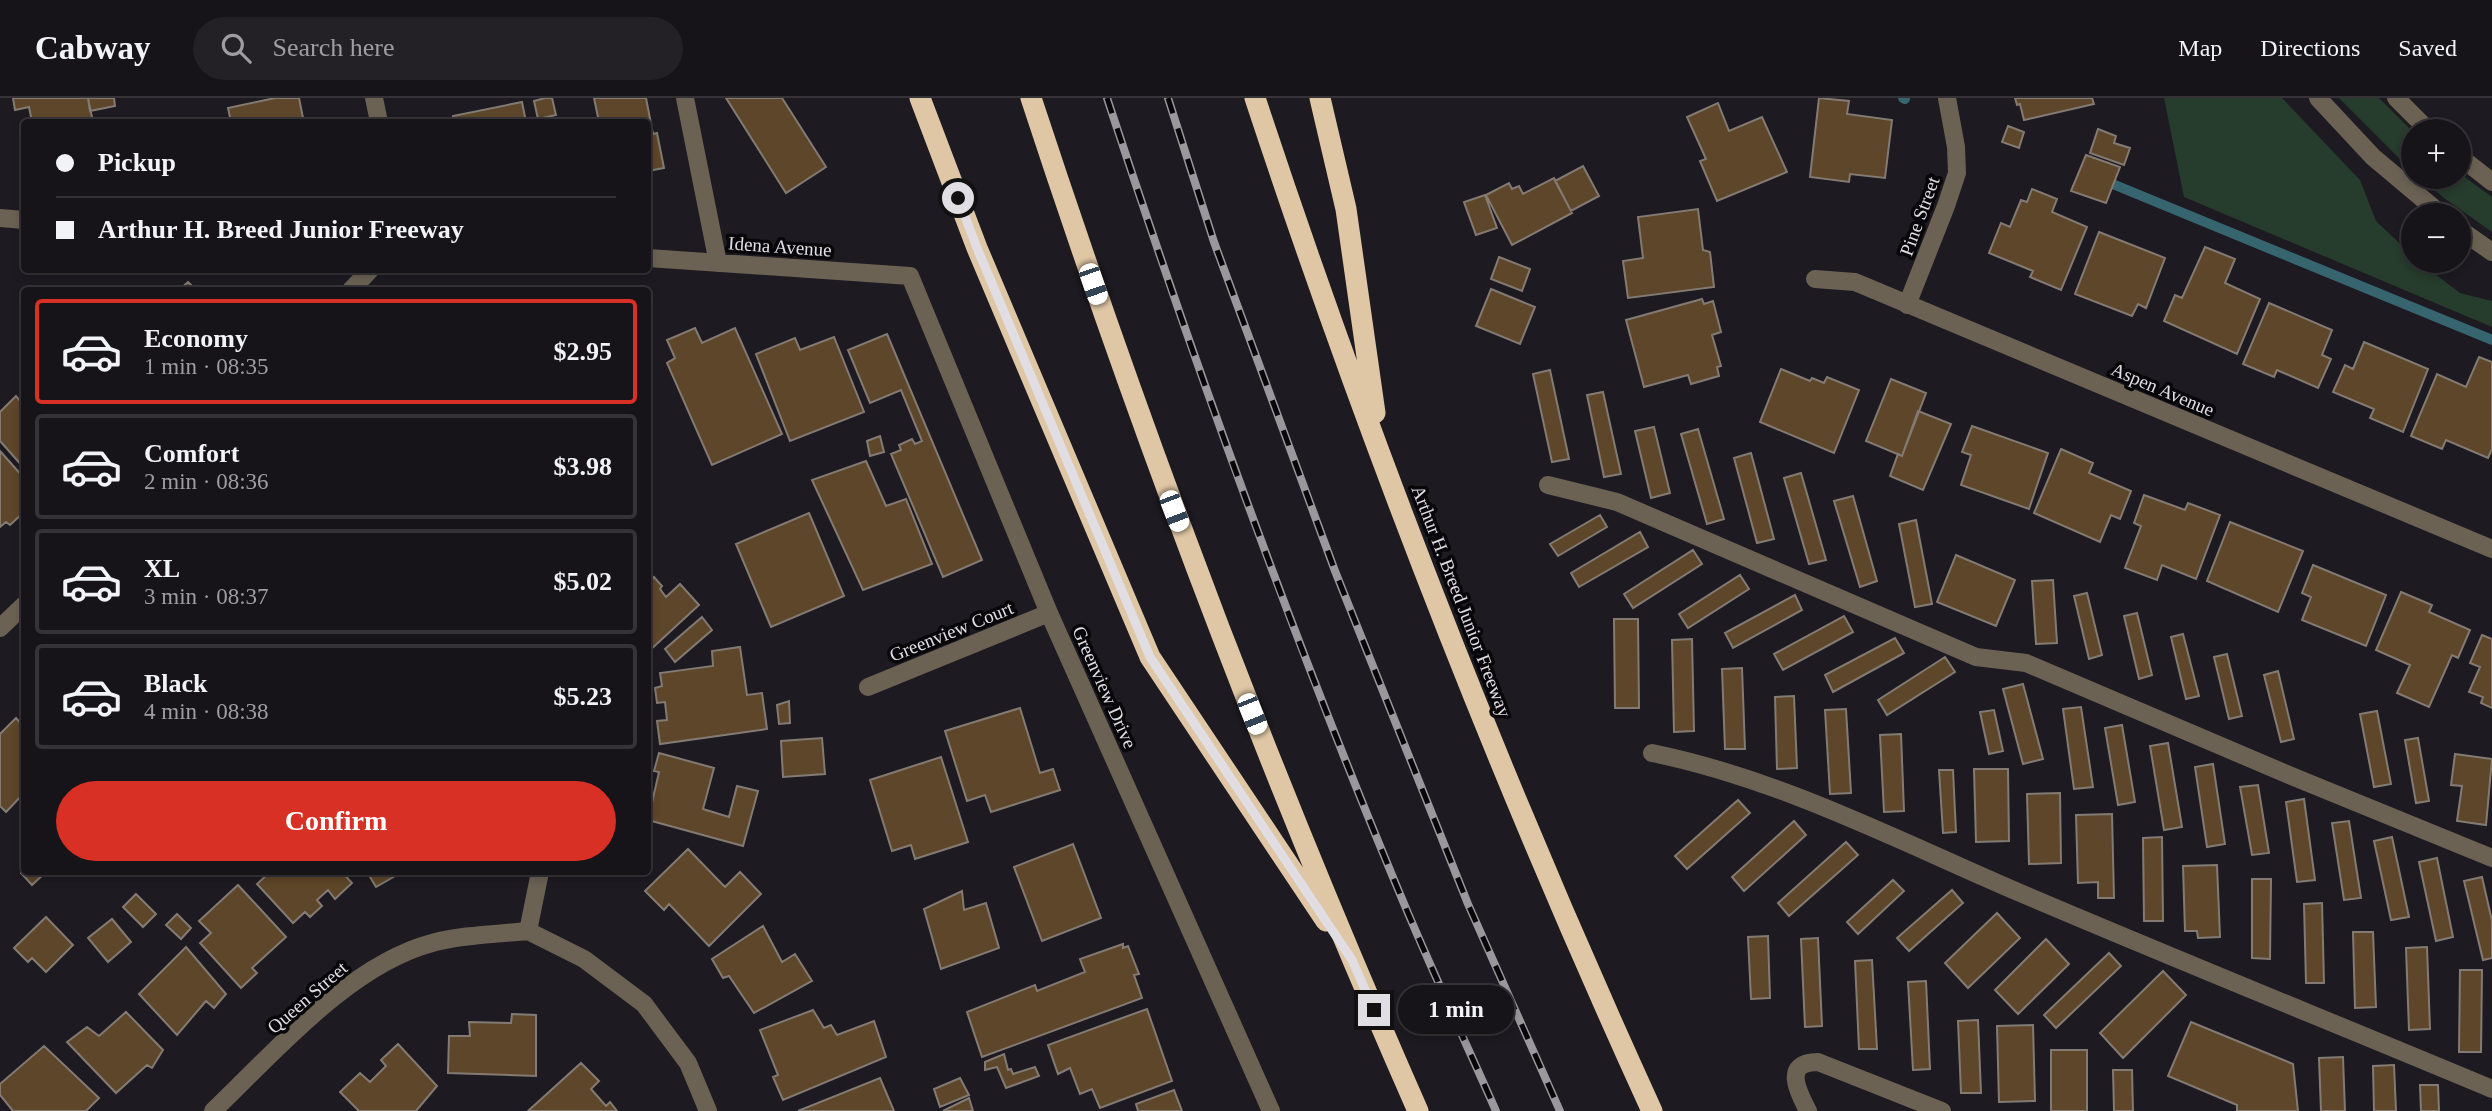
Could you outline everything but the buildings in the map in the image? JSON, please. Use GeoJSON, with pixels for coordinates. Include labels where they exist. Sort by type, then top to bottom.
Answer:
{"type":"FeatureCollection","features":[{"type":"Feature","properties":{"kind":"highway"},"geometry":{"type":"LineString","coordinates":[[920,98],[977,248],[1150,657],[1352,960]]}},
{"type":"Feature","properties":{"kind":"highway"},"geometry":{"type":"LineString","coordinates":[[1031,98],[1174,511],[1252,714],[1352,960],[1418,1111]]}},
{"type":"Feature","properties":{"kind":"highway","name":"Arthur H. Breed Junior Freeway"},"geometry":{"type":"LineString","coordinates":[[1255,98],[1381,457],[1506,775],[1573,934],[1653,1111]]}},
{"type":"Feature","properties":{"kind":"highway"},"geometry":{"type":"LineString","coordinates":[[1320,98],[1346,209],[1381,457]]}},
{"type":"Feature","properties":{"kind":"street"},"geometry":{"type":"LineString","coordinates":[[374,98],[378,119]]}},
{"type":"Feature","properties":{"kind":"street"},"geometry":{"type":"LineString","coordinates":[[685,98],[718,263]]}},
{"type":"Feature","properties":{"kind":"street","name":"Pine Street"},"geometry":{"type":"LineString","coordinates":[[1908,305],[1956,173],[1956,147],[1947,98]]}},
{"type":"Feature","properties":{"kind":"street"},"geometry":{"type":"LineString","coordinates":[[2318,98],[2374,157],[2428,203]]}},
{"type":"Feature","properties":{"kind":"street"},"geometry":{"type":"LineString","coordinates":[[2396,98],[2417,119]]}},
{"type":"Feature","properties":{"kind":"street"},"geometry":{"type":"LineString","coordinates":[[2471,165],[2492,182]]}},
{"type":"Feature","properties":{"kind":"street"},"geometry":{"type":"LineString","coordinates":[[0,218],[21,220]]}},
{"type":"Feature","properties":{"kind":"street"},"geometry":{"type":"LineString","coordinates":[[2471,237],[2492,252]]}},
{"type":"Feature","properties":{"kind":"street","name":"Idena Avenue"},"geometry":{"type":"LineString","coordinates":[[651,258],[910,276]]}},
{"type":"Feature","properties":{"kind":"street"},"geometry":{"type":"LineString","coordinates":[[354,287],[367,273]]}},
{"type":"Feature","properties":{"kind":"street","name":"Greenview Drive"},"geometry":{"type":"LineString","coordinates":[[910,276],[1049,613],[1271,1111]]}},
{"type":"Feature","properties":{"kind":"street","name":"Aspen Avenue"},"geometry":{"type":"LineString","coordinates":[[1815,279],[1855,282],[2492,549]]}},
{"type":"Feature","properties":{"kind":"street"},"geometry":{"type":"LineString","coordinates":[[1548,485],[1617,502],[1976,657],[2026,663],[2492,858]]}},
{"type":"Feature","properties":{"kind":"street"},"geometry":{"type":"LineString","coordinates":[[0,628],[21,608]]}},
{"type":"Feature","properties":{"kind":"street","name":"Greenview Court"},"geometry":{"type":"LineString","coordinates":[[868,687],[1049,613]]}},
{"type":"Feature","properties":{"kind":"street"},"geometry":{"type":"LineString","coordinates":[[1652,753],[1702,763],[1785,792],[2492,1089]]}},
{"type":"Feature","properties":{"kind":"street"},"geometry":{"type":"LineString","coordinates":[[539,875],[528,931],[584,959],[644,1004],[688,1063],[708,1111]]}},
{"type":"Feature","properties":{"kind":"street","name":"Queen Street"},"geometry":{"type":"LineString","coordinates":[[213,1111],[337,994],[384,962],[433,943],[528,931]]}},
{"type":"Feature","properties":{"kind":"street"},"geometry":{"type":"LineString","coordinates":[[1808,1111],[1796,1088],[1795,1077],[1799,1068],[1808,1062],[1818,1062],[1942,1111]]}},
{"type":"Feature","properties":{"kind":"green space"},"geometry":{"type":"Polygon","coordinates":[[[2164,98],[2282,98],[2360,180],[2376,221],[2401,245],[2401,273],[2434,273],[2460,293],[2492,301],[2492,327],[2184,197],[2164,98]]]}},
{"type":"Feature","properties":{"kind":"green space"},"geometry":{"type":"Polygon","coordinates":[[[2339,98],[2379,98],[2401,120],[2401,160],[2339,98]]]}},
{"type":"Feature","properties":{"kind":"green space"},"geometry":{"type":"Polygon","coordinates":[[[2471,182],[2492,197],[2492,232],[2471,217],[2471,203],[2451,203],[2433,189],[2471,189],[2471,182]]]}},
{"type":"Feature","properties":{"kind":"waterway"},"geometry":{"type":"LineString","coordinates":[[2115,185],[2492,340]]}},
{"type":"Feature","properties":{"kind":"railway"},"geometry":{"type":"LineString","coordinates":[[1107,98],[1212,404],[1324,707],[1405,906],[1496,1111]]}},
{"type":"Feature","properties":{"kind":"railway"},"geometry":{"type":"LineString","coordinates":[[1168,98],[1214,242],[1335,571],[1468,904],[1560,1111]]}},
{"type":"Feature","properties":{"kind":"route"},"geometry":{"type":"LineString","coordinates":[[958,198],[1150,657],[1352,960],[1374,1010]]}}]}
